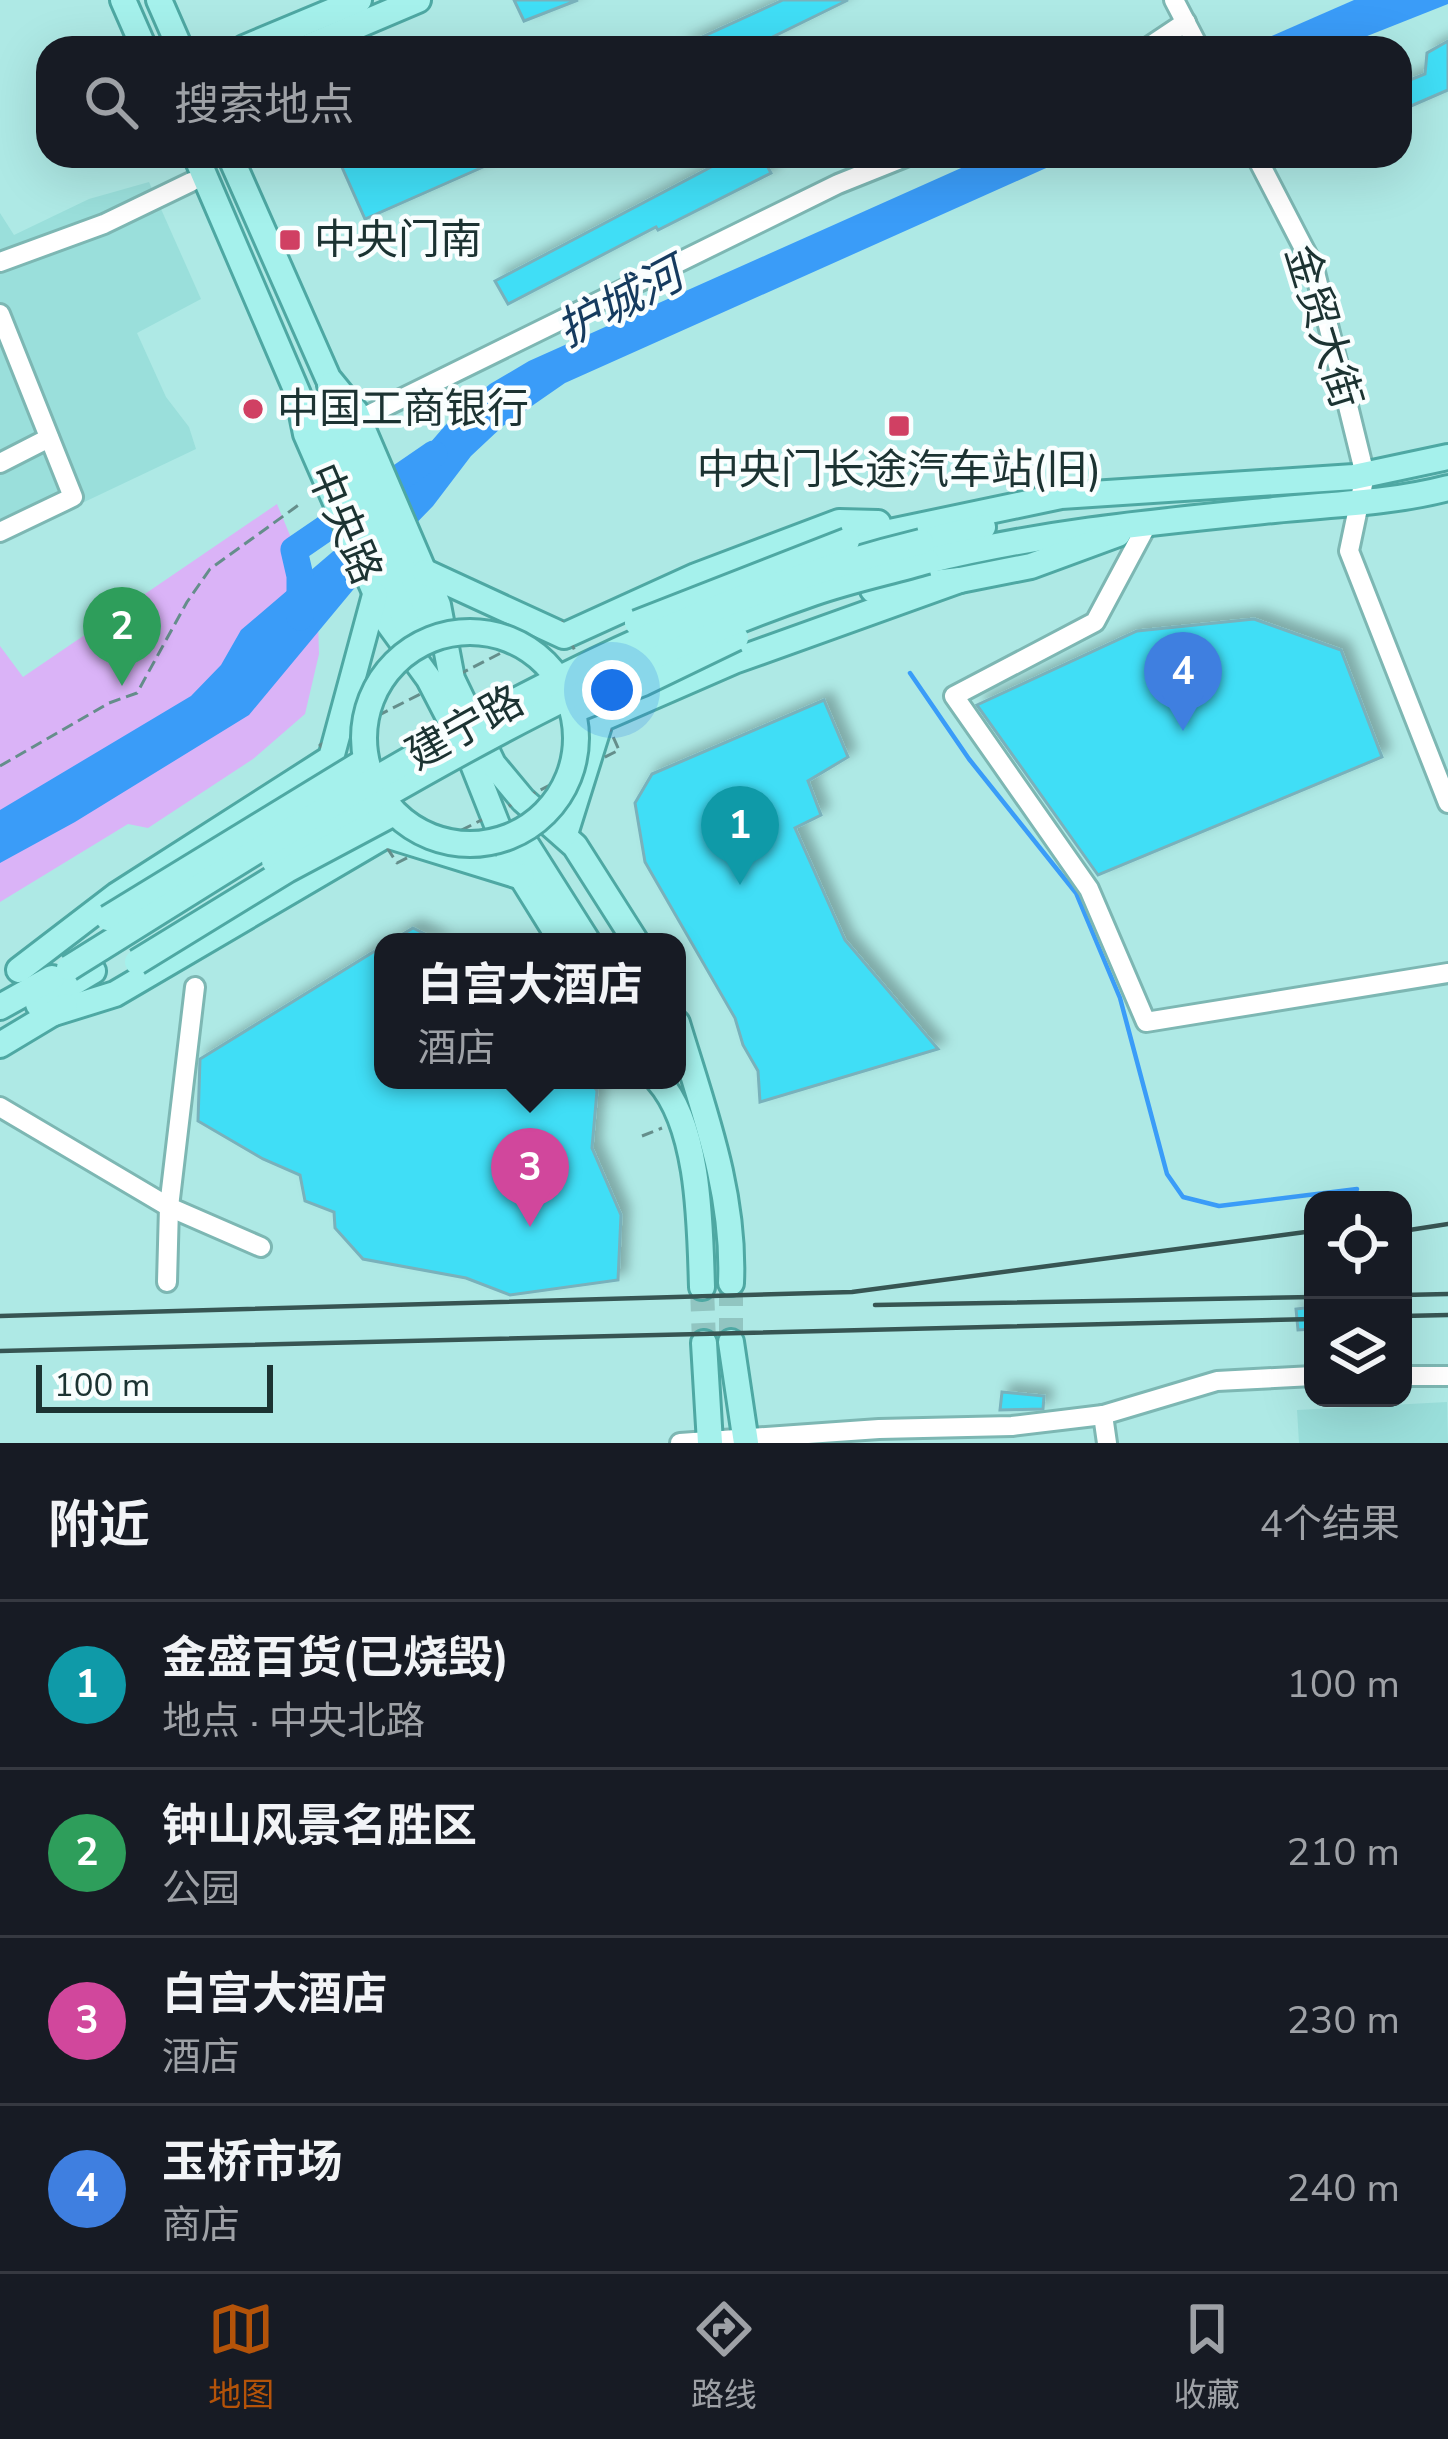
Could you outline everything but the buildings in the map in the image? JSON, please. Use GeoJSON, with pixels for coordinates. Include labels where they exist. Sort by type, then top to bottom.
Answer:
{"type":"FeatureCollection","features":[{"type":"Feature","properties":{"kind":"main road"},"geometry":{"type":"LineString","coordinates":[[124,0],[139,36]]}},
{"type":"Feature","properties":{"kind":"main road"},"geometry":{"type":"LineString","coordinates":[[159,0],[175,36]]}},
{"type":"Feature","properties":{"kind":"main road"},"geometry":{"type":"LineString","coordinates":[[273,36],[359,0]]}},
{"type":"Feature","properties":{"kind":"main road"},"geometry":{"type":"LineString","coordinates":[[333,36],[418,0]]}},
{"type":"Feature","properties":{"kind":"main road"},"geometry":{"type":"LineString","coordinates":[[201,168],[298,394],[349,467]]}},
{"type":"Feature","properties":{"kind":"main road","name":"中央路"},"geometry":{"type":"LineString","coordinates":[[235,168],[328,378],[358,420],[349,467],[359,556],[375,595],[388,624],[429,679],[473,764],[522,877],[556,933]]}},
{"type":"Feature","properties":{"kind":"main road"},"geometry":{"type":"LineString","coordinates":[[328,378],[349,467],[426,642]]}},
{"type":"Feature","properties":{"kind":"main road","name":"建宁路"},"geometry":{"type":"LineString","coordinates":[[0,1007],[364,784],[599,656],[790,580],[922,542],[1179,486],[1365,475],[1448,457]]}},
{"type":"Feature","properties":{"kind":"main road","name":"中央路"},"geometry":{"type":"LineString","coordinates":[[349,467],[408,533],[438,605],[452,679],[493,764],[524,800],[565,834],[630,933]]}},
{"type":"Feature","properties":{"kind":"main road"},"geometry":{"type":"LineString","coordinates":[[574,710],[731,640],[873,590],[1031,566],[1148,523],[1360,505],[1448,488]]}},
{"type":"Feature","properties":{"kind":"main road"},"geometry":{"type":"LineString","coordinates":[[425,572],[564,637],[696,576],[839,522],[922,542]]}},
{"type":"Feature","properties":{"kind":"main road","name":"建宁路"},"geometry":{"type":"LineString","coordinates":[[0,1028],[331,827],[521,720],[722,627],[817,591],[922,542],[1148,523]]}},
{"type":"Feature","properties":{"kind":"main road"},"geometry":{"type":"LineString","coordinates":[[552,669],[702,595],[847,541],[922,542]]}},
{"type":"Feature","properties":{"kind":"main road"},"geometry":{"type":"LineString","coordinates":[[565,834],[601,719],[734,661],[960,580]]}},
{"type":"Feature","properties":{"kind":"main road"},"geometry":{"type":"LineString","coordinates":[[9,976],[117,896],[332,758],[375,595]]}},
{"type":"Feature","properties":{"kind":"main road"},"geometry":{"type":"LineString","coordinates":[[466,632],[498,635],[528,648],[552,669],[574,710],[578,739],[573,768],[561,795],[543,817],[519,833],[487,844],[453,844],[421,833],[394,813],[376,789],[365,761],[364,728],[372,695],[390,667],[426,642],[466,632]]}},
{"type":"Feature","properties":{"kind":"main road"},"geometry":{"type":"LineString","coordinates":[[9,976],[365,761]]}},
{"type":"Feature","properties":{"kind":"main road"},"geometry":{"type":"LineString","coordinates":[[0,1045],[287,870],[394,813]]}},
{"type":"Feature","properties":{"kind":"main road"},"geometry":{"type":"LineString","coordinates":[[543,817],[612,933]]}},
{"type":"Feature","properties":{"kind":"main road"},"geometry":{"type":"LineString","coordinates":[[519,833],[582,933]]}},
{"type":"Feature","properties":{"kind":"main road"},"geometry":{"type":"LineString","coordinates":[[54,1013],[115,994],[386,836],[522,877]]}},
{"type":"Feature","properties":{"kind":"main road"},"geometry":{"type":"LineString","coordinates":[[674,1089],[693,1168],[702,1286]]}},
{"type":"Feature","properties":{"kind":"main road"},"geometry":{"type":"LineString","coordinates":[[675,1089],[719,1157],[731,1241],[731,1283]]}},
{"type":"Feature","properties":{"kind":"main road"},"geometry":{"type":"LineString","coordinates":[[731,1342],[746,1442]]}},
{"type":"Feature","properties":{"kind":"main road"},"geometry":{"type":"LineString","coordinates":[[704,1343],[710,1443]]}},
{"type":"Feature","properties":{"kind":"street"},"geometry":{"type":"LineString","coordinates":[[1174,0],[1193,36]]}},
{"type":"Feature","properties":{"kind":"street"},"geometry":{"type":"LineString","coordinates":[[1165,36],[1186,22]]}},
{"type":"Feature","properties":{"kind":"street"},"geometry":{"type":"LineString","coordinates":[[358,420],[879,168]]}},
{"type":"Feature","properties":{"kind":"street","name":"金贸大街"},"geometry":{"type":"LineString","coordinates":[[1262,168],[1314,268],[1365,475],[1349,550],[1448,803]]}},
{"type":"Feature","properties":{"kind":"street"},"geometry":{"type":"LineString","coordinates":[[0,262],[104,224],[191,182]]}},
{"type":"Feature","properties":{"kind":"street"},"geometry":{"type":"LineString","coordinates":[[0,314],[73,497],[0,532]]}},
{"type":"Feature","properties":{"kind":"street"},"geometry":{"type":"LineString","coordinates":[[0,463],[49,438]]}},
{"type":"Feature","properties":{"kind":"street"},"geometry":{"type":"LineString","coordinates":[[1148,523],[1096,622],[954,696],[1089,889],[1146,1022],[1448,973]]}},
{"type":"Feature","properties":{"kind":"street"},"geometry":{"type":"LineString","coordinates":[[167,1282],[169,1207],[195,986]]}},
{"type":"Feature","properties":{"kind":"street"},"geometry":{"type":"LineString","coordinates":[[0,1107],[169,1207],[261,1247]]}},
{"type":"Feature","properties":{"kind":"street"},"geometry":{"type":"LineString","coordinates":[[680,1443],[1012,1426],[1103,1415],[1217,1381],[1304,1376]]}},
{"type":"Feature","properties":{"kind":"street"},"geometry":{"type":"LineString","coordinates":[[1412,1376],[1448,1376]]}},
{"type":"Feature","properties":{"kind":"street"},"geometry":{"type":"LineString","coordinates":[[1103,1415],[1107,1443]]}},
{"type":"Feature","properties":{"kind":"path"},"geometry":{"type":"LineString","coordinates":[[0,766],[109,703],[137,693],[210,569],[300,504]]}},
{"type":"Feature","properties":{"kind":"shaded area"},"geometry":{"type":"Polygon","coordinates":[[[149,182],[201,299],[137,333],[166,397],[189,427],[196,449],[0,542],[0,213],[14,235],[89,199],[149,182]]]}},
{"type":"Feature","properties":{"kind":"shaded area"},"geometry":{"type":"Polygon","coordinates":[[[277,504],[294,545],[303,550],[301,562],[318,621],[319,654],[305,714],[253,759],[148,828],[128,824],[0,902],[0,646],[23,677],[277,504]]]}},
{"type":"Feature","properties":{"kind":"shaded area"},"geometry":{"type":"Polygon","coordinates":[[[1447,1402],[1448,1443],[1299,1443],[1297,1410],[1447,1402]]]}},
{"type":"Feature","properties":{"kind":"water"},"geometry":{"type":"Polygon","coordinates":[[[1354,0],[1448,0],[1448,4],[1367,36],[1272,36],[1354,0]]]}},
{"type":"Feature","properties":{"kind":"water"},"geometry":{"type":"Polygon","coordinates":[[[961,168],[1046,168],[565,383],[503,426],[471,456],[433,506],[362,579],[249,715],[0,863],[0,810],[191,696],[221,665],[241,630],[344,542],[456,413],[490,384],[529,361],[961,168]]]}},
{"type":"Feature","properties":{"kind":"waterway","name":"护城河"},"geometry":{"type":"LineString","coordinates":[[300,617],[300,576],[294,550],[434,454]]}},
{"type":"Feature","properties":{"kind":"waterway"},"geometry":{"type":"LineString","coordinates":[[910,673],[969,759],[1076,893],[1120,998],[1167,1174],[1183,1197],[1219,1206],[1357,1189]]}},
{"type":"Feature","properties":{"kind":"tunnel"},"geometry":{"type":"LineString","coordinates":[[731,1283],[731,1342]]}},
{"type":"Feature","properties":{"kind":"tunnel"},"geometry":{"type":"LineString","coordinates":[[702,1287],[704,1343]]}},
{"type":"Feature","properties":{"kind":"railway"},"geometry":{"type":"LineString","coordinates":[[1412,1230],[1448,1224]]}},
{"type":"Feature","properties":{"kind":"railway"},"geometry":{"type":"LineString","coordinates":[[0,1316],[852,1292],[1304,1232]]}},
{"type":"Feature","properties":{"kind":"railway"},"geometry":{"type":"LineString","coordinates":[[1412,1295],[1448,1294]]}},
{"type":"Feature","properties":{"kind":"railway"},"geometry":{"type":"LineString","coordinates":[[875,1305],[1304,1297]]}},
{"type":"Feature","properties":{"kind":"railway"},"geometry":{"type":"LineString","coordinates":[[1412,1316],[1448,1315]]}},
{"type":"Feature","properties":{"kind":"railway"},"geometry":{"type":"LineString","coordinates":[[0,1351],[1304,1319]]}},
{"type":"Feature","properties":{"kind":"place","name":"中央门南"},"geometry":{"type":"Point","coordinates":[290,240]}},
{"type":"Feature","properties":{"kind":"place","name":"中国工商银行"},"geometry":{"type":"Point","coordinates":[253,409]}},
{"type":"Feature","properties":{"kind":"place","name":"中央门长途汽车站(旧)"},"geometry":{"type":"Point","coordinates":[899,426]}},
{"type":"Feature","properties":{"kind":"place","name":"钟山风景名胜区"},"geometry":{"type":"Point","coordinates":[122,686]}},
{"type":"Feature","properties":{"kind":"place","name":"玉桥市场"},"geometry":{"type":"Point","coordinates":[1183,731]}},
{"type":"Feature","properties":{"kind":"place","name":"金盛百货(已烧毁)"},"geometry":{"type":"Point","coordinates":[740,885]}},
{"type":"Feature","properties":{"kind":"place","name":"白宫大酒店"},"geometry":{"type":"Point","coordinates":[530,1227]}}]}
